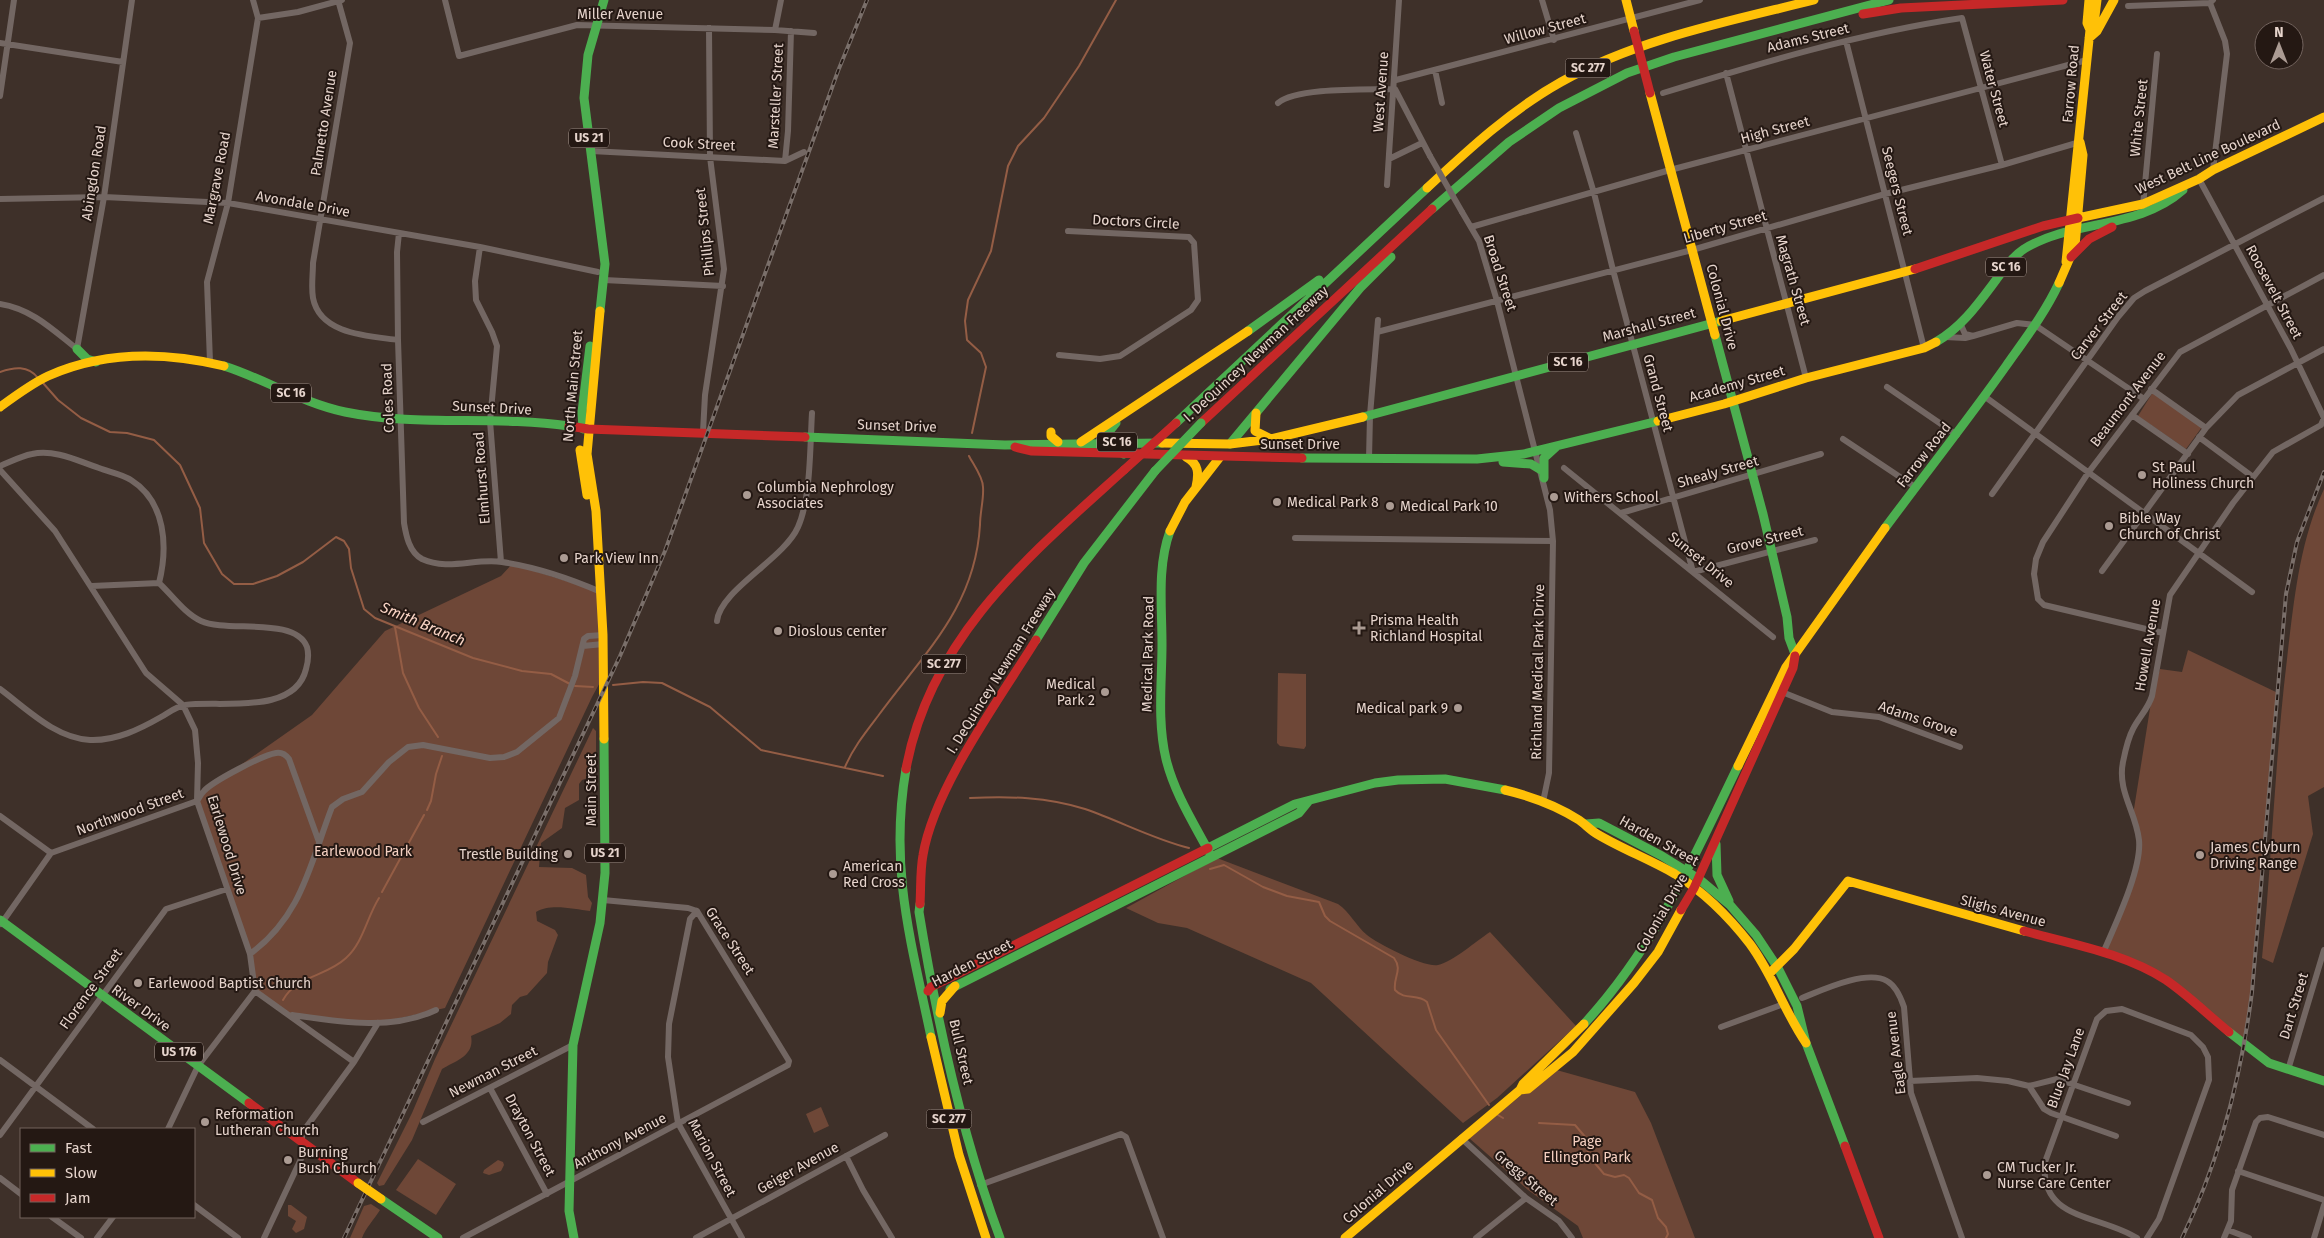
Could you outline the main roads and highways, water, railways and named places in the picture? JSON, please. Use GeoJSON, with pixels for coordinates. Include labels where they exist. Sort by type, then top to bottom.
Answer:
{"type":"FeatureCollection","features":[{"type":"Feature","properties":{"kind":"main road","name":"North Main Street"},"geometry":{"type":"LineString","coordinates":[[585,428],[582,412],[601,276],[602,254],[601,220],[584,98],[588,55],[604,0]]}},
{"type":"Feature","properties":{"kind":"main road","name":"Colonial Drive"},"geometry":{"type":"LineString","coordinates":[[1520,1090],[1528,1089],[1573,1052],[1634,983],[1658,952],[1694,888],[1793,668],[1795,654],[1789,638],[1788,622],[1752,474],[1626,0]]}},
{"type":"Feature","properties":{"kind":"main road","name":"I. DeQuincey Newman Freeway"},"geometry":{"type":"LineString","coordinates":[[923,998],[906,922],[901,886],[900,815],[909,757],[924,705],[955,644],[972,618],[1031,556],[1487,132],[1537,97],[1584,70],[1630,51],[1722,23],[1814,0]]}},
{"type":"Feature","properties":{"kind":"main road","name":"I. DeQuincey Newman Freeway"},"geometry":{"type":"LineString","coordinates":[[931,987],[918,901],[923,854],[934,815],[944,793],[961,761],[1084,563],[1155,472],[1201,423],[1420,221],[1510,142],[1559,108],[1627,74],[1674,57],[1889,0]]}},
{"type":"Feature","properties":{"kind":"main road"},"geometry":{"type":"LineString","coordinates":[[1758,35],[1902,8],[2063,0]]}},
{"type":"Feature","properties":{"kind":"main road","name":"Farrow Road"},"geometry":{"type":"LineString","coordinates":[[2089,0],[2087,23],[2090,34]]}},
{"type":"Feature","properties":{"kind":"main road","name":"Farrow Road"},"geometry":{"type":"LineString","coordinates":[[2065,267],[2073,232],[2083,155],[2080,142],[2087,60],[2097,0]]}},
{"type":"Feature","properties":{"kind":"main road"},"geometry":{"type":"LineString","coordinates":[[2090,34],[2097,31],[2114,0]]}},
{"type":"Feature","properties":{"kind":"main road","name":"West Belt Line Boulevard"},"geometry":{"type":"LineString","coordinates":[[2043,226],[2143,204],[2324,117]]}},
{"type":"Feature","properties":{"kind":"main road","name":"Academy Street"},"geometry":{"type":"LineString","coordinates":[[1536,451],[1733,402],[1806,378],[1924,348],[1944,338],[1961,324],[2017,254],[2044,239],[2119,222],[2142,214],[2174,198],[2194,181]]}},
{"type":"Feature","properties":{"kind":"main road"},"geometry":{"type":"LineString","coordinates":[[1081,442],[1309,288],[1401,212]]}},
{"type":"Feature","properties":{"kind":"main road","name":"Medical Park Road"},"geometry":{"type":"LineString","coordinates":[[1211,857],[1172,778],[1164,749],[1161,725],[1164,552],[1175,519],[1196,487],[1360,288],[1410,237],[1420,221]]}},
{"type":"Feature","properties":{"kind":"main road"},"geometry":{"type":"LineString","coordinates":[[2070,257],[2089,239],[2119,222]]}},
{"type":"Feature","properties":{"kind":"main road","name":"Marshall Street"},"geometry":{"type":"LineString","coordinates":[[1230,444],[1270,439],[1370,415],[1788,304],[1905,272],[2043,226]]}},
{"type":"Feature","properties":{"kind":"main road","name":"Farrow Road"},"geometry":{"type":"LineString","coordinates":[[1795,654],[1916,488],[1957,436],[2035,325],[2054,293],[2075,246],[2073,232]]}},
{"type":"Feature","properties":{"kind":"main road"},"geometry":{"type":"LineString","coordinates":[[2010,237],[2017,254]]}},
{"type":"Feature","properties":{"kind":"main road"},"geometry":{"type":"LineString","coordinates":[[70,369],[75,360],[77,349],[87,359],[96,362]]}},
{"type":"Feature","properties":{"kind":"main road","name":"Sunset Drive"},"geometry":{"type":"LineString","coordinates":[[0,407],[41,380],[70,369],[96,362],[146,356],[180,357],[210,362],[234,369],[324,406],[360,415],[490,421],[585,428],[1005,445],[1058,442],[1230,444]]}},
{"type":"Feature","properties":{"kind":"main road"},"geometry":{"type":"LineString","coordinates":[[1124,454],[1115,450],[1108,442],[1107,433],[1147,399]]}},
{"type":"Feature","properties":{"kind":"main road"},"geometry":{"type":"LineString","coordinates":[[1257,411],[1254,421],[1256,430],[1260,435],[1270,439],[1265,448],[1274,458]]}},
{"type":"Feature","properties":{"kind":"main road","name":"Main Street"},"geometry":{"type":"LineString","coordinates":[[574,1238],[569,1211],[569,1182],[574,1045],[596,947],[603,900],[605,865],[602,592],[594,521],[596,511],[585,428]]}},
{"type":"Feature","properties":{"kind":"main road"},"geometry":{"type":"LineString","coordinates":[[1051,432],[1051,436],[1058,442]]}},
{"type":"Feature","properties":{"kind":"main road"},"geometry":{"type":"LineString","coordinates":[[1487,459],[1531,464],[1543,474],[1545,455],[1564,443]]}},
{"type":"Feature","properties":{"kind":"main road","name":"Sunset Drive"},"geometry":{"type":"LineString","coordinates":[[1005,445],[1031,451],[1274,458],[1487,459],[1536,451]]}},
{"type":"Feature","properties":{"kind":"main road"},"geometry":{"type":"LineString","coordinates":[[1185,456],[1198,467],[1199,476],[1196,487]]}},
{"type":"Feature","properties":{"kind":"main road","name":"Colonial Drive"},"geometry":{"type":"LineString","coordinates":[[1345,1238],[1520,1090],[1523,1084],[1577,1033],[1620,982],[1662,919],[1688,871],[1786,667],[1795,654]]}},
{"type":"Feature","properties":{"kind":"main road","name":"Harden Street"},"geometry":{"type":"LineString","coordinates":[[923,998],[931,987],[1294,804],[1308,802],[1360,786],[1420,779],[1481,784],[1543,802],[1586,824],[1595,833],[1683,880],[1738,930],[1770,973],[1799,1033],[1806,1043],[1879,1238]]}},
{"type":"Feature","properties":{"kind":"main road","name":"Harden Street"},"geometry":{"type":"LineString","coordinates":[[923,998],[934,998],[1211,857],[1299,812],[1308,802]]}},
{"type":"Feature","properties":{"kind":"main road","name":"Harden Street"},"geometry":{"type":"LineString","coordinates":[[1586,824],[1599,823],[1688,871],[1734,910],[1757,935],[1778,966],[1799,1014],[1805,1032],[1806,1043]]}},
{"type":"Feature","properties":{"kind":"main road"},"geometry":{"type":"LineString","coordinates":[[1716,838],[1717,875],[1734,910]]}},
{"type":"Feature","properties":{"kind":"main road","name":"Slighs Avenue"},"geometry":{"type":"LineString","coordinates":[[1770,973],[1816,923],[1848,880],[2104,953],[2146,969],[2168,981],[2269,1063],[2324,1081]]}},
{"type":"Feature","properties":{"kind":"main road","name":"River Drive"},"geometry":{"type":"LineString","coordinates":[[1,922],[358,1183],[438,1238]]}},
{"type":"Feature","properties":{"kind":"main road"},"geometry":{"type":"LineString","coordinates":[[941,1027],[942,1001],[955,986]]}},
{"type":"Feature","properties":{"kind":"main road","name":"Bull Street"},"geometry":{"type":"LineString","coordinates":[[931,987],[980,1185],[1000,1238]]}},
{"type":"Feature","properties":{"kind":"main road","name":"Bull Street"},"geometry":{"type":"LineString","coordinates":[[923,998],[950,1127],[967,1187],[986,1238]]}},
{"type":"Feature","properties":{"kind":"waterway"},"geometry":{"type":"LineString","coordinates":[[972,433],[986,367],[981,353],[967,340],[965,321],[968,300],[991,251],[1008,166],[1018,146],[1044,118],[1079,66],[1116,0]]}},
{"type":"Feature","properties":{"kind":"waterway","name":"Smith Branch"},"geometry":{"type":"LineString","coordinates":[[0,372],[20,368],[30,371],[38,378]]}},
{"type":"Feature","properties":{"kind":"waterway","name":"Smith Branch"},"geometry":{"type":"LineString","coordinates":[[43,383],[58,400],[81,418],[110,432],[127,433],[154,440],[180,465],[200,508],[204,543],[222,574],[234,584],[253,584],[277,576],[303,562],[336,537],[344,541],[349,549],[351,568],[364,609],[375,618],[473,658],[522,671],[551,674],[570,684]]}},
{"type":"Feature","properties":{"kind":"waterway"},"geometry":{"type":"LineString","coordinates":[[845,767],[864,735],[944,628],[958,605],[968,581],[976,554],[983,492],[983,483],[969,456]]}},
{"type":"Feature","properties":{"kind":"waterway"},"geometry":{"type":"LineString","coordinates":[[395,627],[403,673],[419,708],[438,737]]}},
{"type":"Feature","properties":{"kind":"waterway"},"geometry":{"type":"LineString","coordinates":[[613,685],[643,682],[662,683],[710,707],[761,750],[883,776]]}},
{"type":"Feature","properties":{"kind":"waterway","name":"Smith Branch"},"geometry":{"type":"LineString","coordinates":[[575,686],[593,687]]}},
{"type":"Feature","properties":{"kind":"waterway"},"geometry":{"type":"LineString","coordinates":[[427,810],[442,756]]}},
{"type":"Feature","properties":{"kind":"waterway"},"geometry":{"type":"LineString","coordinates":[[970,798],[1028,798],[1071,805],[1162,840],[1189,848]]}},
{"type":"Feature","properties":{"kind":"waterway"},"geometry":{"type":"LineString","coordinates":[[382,892],[424,815]]}},
{"type":"Feature","properties":{"kind":"waterway"},"geometry":{"type":"LineString","coordinates":[[1210,869],[1224,865],[1263,887],[1287,896],[1319,902],[1325,916],[1330,921],[1394,958],[1398,966],[1395,990],[1403,995],[1423,999],[1427,1002],[1436,1030],[1489,1105]]}},
{"type":"Feature","properties":{"kind":"waterway"},"geometry":{"type":"LineString","coordinates":[[283,1000],[296,986],[330,969],[352,952],[379,898]]}},
{"type":"Feature","properties":{"kind":"waterway"},"geometry":{"type":"LineString","coordinates":[[1498,1115],[1503,1118]]}},
{"type":"Feature","properties":{"kind":"waterway"},"geometry":{"type":"LineString","coordinates":[[1539,1123],[1575,1125],[1587,1139],[1588,1155],[1604,1174],[1615,1177],[1624,1175],[1629,1178],[1639,1193],[1652,1200],[1658,1218],[1666,1227],[1668,1234],[1666,1238]]}},
{"type":"Feature","properties":{"kind":"railway"},"geometry":{"type":"LineString","coordinates":[[344,1238],[620,656],[665,551],[838,71],[867,0]]}},
{"type":"Feature","properties":{"kind":"railway"},"geometry":{"type":"LineString","coordinates":[[2182,1238],[2218,1149],[2242,1056],[2252,992],[2286,594],[2297,542],[2324,472]]}},
{"type":"Feature","properties":{"kind":"place","name":"St Paul Holiness Church"},"geometry":{"type":"Point","coordinates":[2142,475]}},
{"type":"Feature","properties":{"kind":"place","name":"Columbia Nephrology Associates"},"geometry":{"type":"Point","coordinates":[747,495]}},
{"type":"Feature","properties":{"kind":"place","name":"Withers School"},"geometry":{"type":"Point","coordinates":[1554,497]}},
{"type":"Feature","properties":{"kind":"place","name":"Medical Park 8"},"geometry":{"type":"Point","coordinates":[1277,502]}},
{"type":"Feature","properties":{"kind":"place","name":"Medical Park 10"},"geometry":{"type":"Point","coordinates":[1390,506]}},
{"type":"Feature","properties":{"kind":"place","name":"Bible Way Church of Christ"},"geometry":{"type":"Point","coordinates":[2109,526]}},
{"type":"Feature","properties":{"kind":"place","name":"Park View Inn"},"geometry":{"type":"Point","coordinates":[564,558]}},
{"type":"Feature","properties":{"kind":"place","name":"Prisma Health Richland Hospital"},"geometry":{"type":"Point","coordinates":[1359,628]}},
{"type":"Feature","properties":{"kind":"place","name":"Dioslous center"},"geometry":{"type":"Point","coordinates":[778,631]}},
{"type":"Feature","properties":{"kind":"place","name":"Medical Park 2"},"geometry":{"type":"Point","coordinates":[1105,692]}},
{"type":"Feature","properties":{"kind":"place","name":"Medical park 9"},"geometry":{"type":"Point","coordinates":[1458,708]}},
{"type":"Feature","properties":{"kind":"place","name":"Trestle Building"},"geometry":{"type":"Point","coordinates":[568,854]}},
{"type":"Feature","properties":{"kind":"place","name":"James Clyburn Driving Range"},"geometry":{"type":"Point","coordinates":[2200,855]}},
{"type":"Feature","properties":{"kind":"place","name":"American Red Cross"},"geometry":{"type":"Point","coordinates":[833,874]}},
{"type":"Feature","properties":{"kind":"place","name":"Earlewood Baptist Church"},"geometry":{"type":"Point","coordinates":[138,983]}},
{"type":"Feature","properties":{"kind":"place","name":"Reformation Lutheran Church"},"geometry":{"type":"Point","coordinates":[205,1122]}},
{"type":"Feature","properties":{"kind":"place","name":"Burning Bush Church"},"geometry":{"type":"Point","coordinates":[288,1160]}},
{"type":"Feature","properties":{"kind":"place","name":"CM Tucker Jr. Nurse Care Center"},"geometry":{"type":"Point","coordinates":[1987,1175]}},
{"type":"Feature","properties":{"kind":"park label","name":"Earlewood Park"},"geometry":{"type":"Point","coordinates":[363,851]}},
{"type":"Feature","properties":{"kind":"park label","name":"Page Ellington Park"},"geometry":{"type":"Point","coordinates":[1587,1150]}}]}
